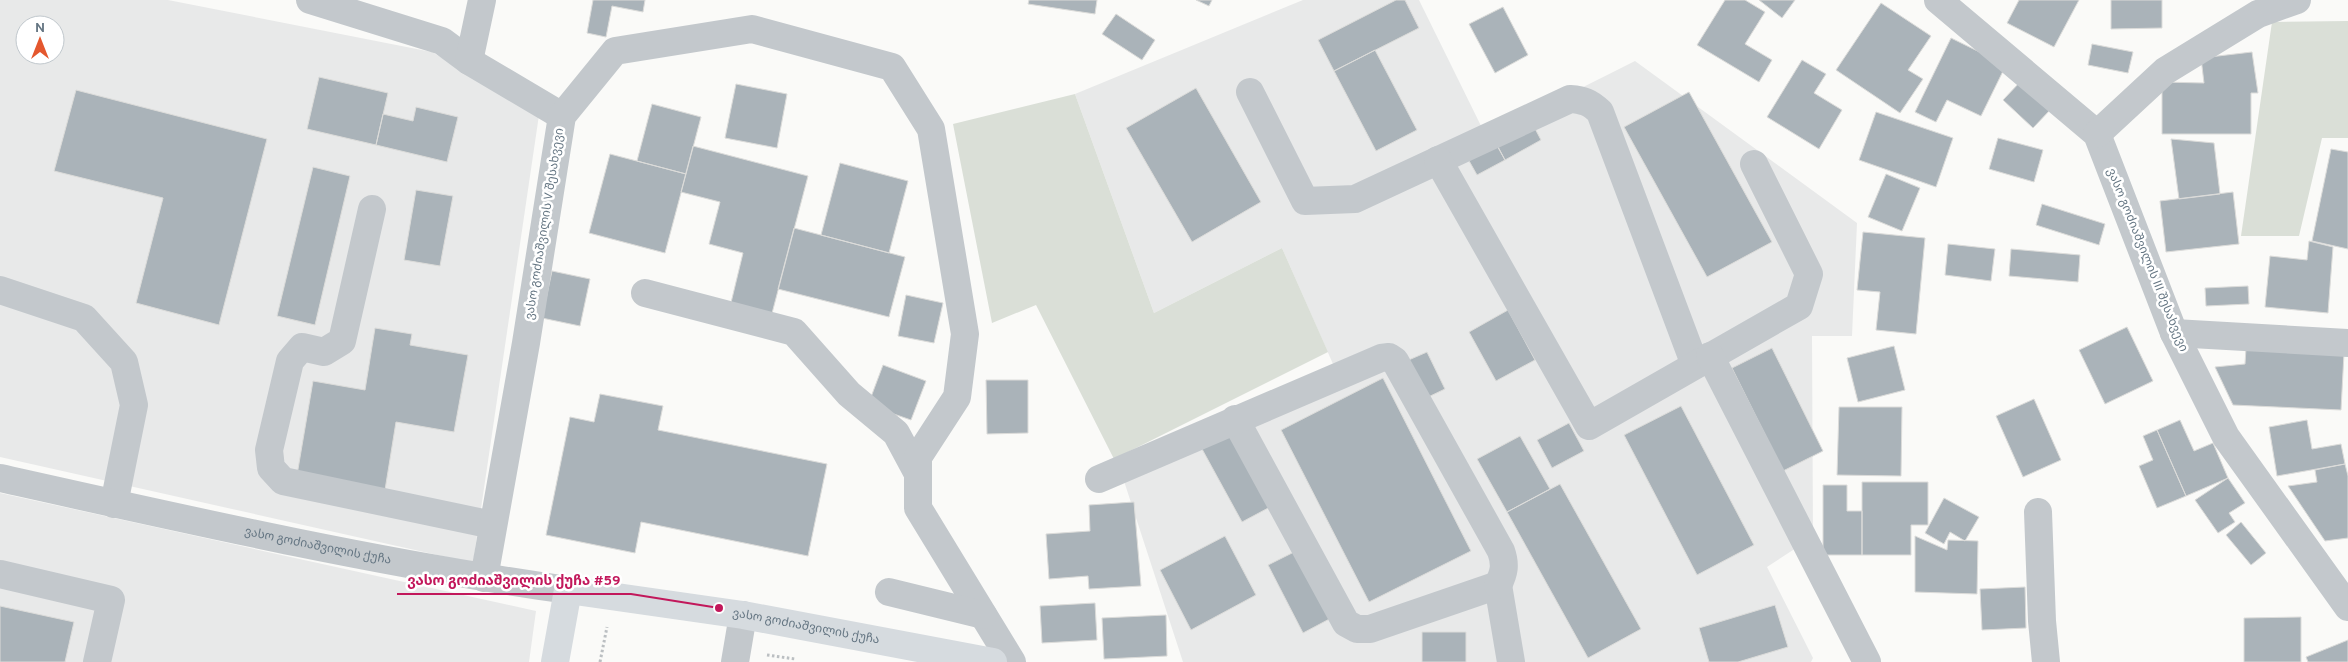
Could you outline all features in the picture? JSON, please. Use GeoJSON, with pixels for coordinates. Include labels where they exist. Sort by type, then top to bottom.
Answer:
{"type":"FeatureCollection","features":[{"type":"Feature","properties":{"kind":"main road","name":"ვასო გოძიაშვილის ქუჩა"},"geometry":{"type":"LineString","coordinates":[[568,590],[744,615],[993,662]]}},
{"type":"Feature","properties":{"kind":"main road"},"geometry":{"type":"LineString","coordinates":[[555,662],[568,590]]}},
{"type":"Feature","properties":{"kind":"street","name":"ვასო გოძიაშვილის V შესახვევი"},"geometry":{"type":"LineString","coordinates":[[310,0],[442,41],[469,61],[562,116],[484,578]]}},
{"type":"Feature","properties":{"kind":"street"},"geometry":{"type":"LineString","coordinates":[[469,61],[482,0]]}},
{"type":"Feature","properties":{"kind":"street","name":"ვასო გოძიაშვილის III შესახვევი"},"geometry":{"type":"LineString","coordinates":[[1938,0],[2098,134],[2174,333],[2226,437],[2348,607]]}},
{"type":"Feature","properties":{"kind":"street"},"geometry":{"type":"LineString","coordinates":[[2098,134],[2165,71],[2258,14],[2296,0]]}},
{"type":"Feature","properties":{"kind":"street"},"geometry":{"type":"LineString","coordinates":[[562,116],[615,51],[752,29],[892,67],[931,129],[965,334],[957,398],[918,457],[918,508],[1012,662]]}},
{"type":"Feature","properties":{"kind":"street"},"geometry":{"type":"LineString","coordinates":[[1250,92],[1305,201],[1355,199],[1570,99],[1582,100],[1592,104],[1600,112],[1702,360],[1867,662]]}},
{"type":"Feature","properties":{"kind":"street"},"geometry":{"type":"LineString","coordinates":[[1438,160],[1589,426],[1799,306],[1809,274],[1754,164]]}},
{"type":"Feature","properties":{"kind":"street"},"geometry":{"type":"LineString","coordinates":[[372,209],[342,340],[324,352],[302,347],[290,361],[269,450],[271,468],[284,481],[493,525]]}},
{"type":"Feature","properties":{"kind":"street"},"geometry":{"type":"LineString","coordinates":[[0,290],[84,318],[124,362],[134,405],[114,504]]}},
{"type":"Feature","properties":{"kind":"street"},"geometry":{"type":"LineString","coordinates":[[645,293],[794,332],[849,394],[896,433],[918,474]]}},
{"type":"Feature","properties":{"kind":"street"},"geometry":{"type":"LineString","coordinates":[[2174,333],[2348,343]]}},
{"type":"Feature","properties":{"kind":"street"},"geometry":{"type":"LineString","coordinates":[[1099,479],[1235,419],[1381,358],[1389,357],[1395,361],[1501,551],[1505,563],[1498,586],[1511,662]]}},
{"type":"Feature","properties":{"kind":"street"},"geometry":{"type":"LineString","coordinates":[[1235,419],[1346,622],[1357,629],[1370,629],[1498,586]]}},
{"type":"Feature","properties":{"kind":"street","name":"ვასო გოძიაშვილის ქუჩა"},"geometry":{"type":"LineString","coordinates":[[0,478],[114,504],[484,578],[568,590]]}},
{"type":"Feature","properties":{"kind":"street"},"geometry":{"type":"LineString","coordinates":[[2038,512],[2042,621],[2046,662]]}},
{"type":"Feature","properties":{"kind":"street"},"geometry":{"type":"LineString","coordinates":[[0,574],[111,600],[97,662]]}},
{"type":"Feature","properties":{"kind":"street"},"geometry":{"type":"LineString","coordinates":[[889,592],[983,615]]}},
{"type":"Feature","properties":{"kind":"street"},"geometry":{"type":"LineString","coordinates":[[736,657],[744,615]]}},
{"type":"Feature","properties":{"kind":"path"},"geometry":{"type":"LineString","coordinates":[[600,662],[613,597]]}},
{"type":"Feature","properties":{"kind":"path"},"geometry":{"type":"LineString","coordinates":[[736,657],[800,660]]}},
{"type":"Feature","properties":{"kind":"shaded area"},"geometry":{"type":"Polygon","coordinates":[[[0,0],[168,0],[432,52],[539,115],[473,563],[0,457],[0,0]]]}},
{"type":"Feature","properties":{"kind":"shaded area"},"geometry":{"type":"Polygon","coordinates":[[[1303,0],[1419,0],[1486,136],[1635,61],[1857,223],[1852,336],[1812,336],[1813,537],[1767,567],[1813,658],[1811,662],[1183,662],[1123,478],[1333,364],[1282,248],[1154,313],[1075,94],[1303,0]]]}},
{"type":"Feature","properties":{"kind":"shaded area"},"geometry":{"type":"Polygon","coordinates":[[[2348,21],[2348,138],[2322,138],[2299,236],[2241,236],[2272,22],[2348,21]]]}},
{"type":"Feature","properties":{"kind":"shaded area"},"geometry":{"type":"Polygon","coordinates":[[[1075,94],[1154,313],[1282,248],[1328,352],[1114,459],[1036,305],[992,323],[953,124],[1075,94]]]}},
{"type":"Feature","properties":{"kind":"shaded area"},"geometry":{"type":"Polygon","coordinates":[[[0,493],[536,611],[529,662],[0,662],[0,493]]]}},
{"type":"Feature","properties":{"kind":"building"},"geometry":{"type":"Polygon","coordinates":[[[593,0],[645,0],[643,12],[612,6],[606,37],[587,33],[593,0]]]}},
{"type":"Feature","properties":{"kind":"building"},"geometry":{"type":"Polygon","coordinates":[[[1029,0],[1097,0],[1095,14],[1028,4],[1029,0]]]}},
{"type":"Feature","properties":{"kind":"building"},"geometry":{"type":"Polygon","coordinates":[[[1196,0],[1212,0],[1209,6],[1196,0]]]}},
{"type":"Feature","properties":{"kind":"building"},"geometry":{"type":"Polygon","coordinates":[[[1396,0],[1405,0],[1419,28],[1334,71],[1318,40],[1396,0]]]}},
{"type":"Feature","properties":{"kind":"building"},"geometry":{"type":"Polygon","coordinates":[[[1725,0],[1745,0],[1765,12],[1745,44],[1772,60],[1759,82],[1697,45],[1725,0]]]}},
{"type":"Feature","properties":{"kind":"building"},"geometry":{"type":"Polygon","coordinates":[[[1759,0],[1795,0],[1782,18],[1759,0]]]}},
{"type":"Feature","properties":{"kind":"building"},"geometry":{"type":"Polygon","coordinates":[[[2019,0],[2079,0],[2054,47],[2007,23],[2019,0]]]}},
{"type":"Feature","properties":{"kind":"building"},"geometry":{"type":"Polygon","coordinates":[[[2111,0],[2162,0],[2162,28],[2111,29],[2111,0]]]}},
{"type":"Feature","properties":{"kind":"building"},"geometry":{"type":"Polygon","coordinates":[[[1881,3],[1931,36],[1908,70],[1923,79],[1900,113],[1836,70],[1881,3]]]}},
{"type":"Feature","properties":{"kind":"building"},"geometry":{"type":"Polygon","coordinates":[[[1503,7],[1528,55],[1495,73],[1469,24],[1503,7]]]}},
{"type":"Feature","properties":{"kind":"building"},"geometry":{"type":"Polygon","coordinates":[[[1116,14],[1155,40],[1142,60],[1102,34],[1116,14]]]}},
{"type":"Feature","properties":{"kind":"building"},"geometry":{"type":"Polygon","coordinates":[[[1951,38],[2006,65],[1981,116],[1947,100],[1936,122],[1915,112],[1951,38]]]}},
{"type":"Feature","properties":{"kind":"building"},"geometry":{"type":"Polygon","coordinates":[[[2092,44],[2133,52],[2128,73],[2088,65],[2092,44]]]}},
{"type":"Feature","properties":{"kind":"building"},"geometry":{"type":"Polygon","coordinates":[[[1375,50],[1417,130],[1376,151],[1334,71],[1375,50]]]}},
{"type":"Feature","properties":{"kind":"building"},"geometry":{"type":"Polygon","coordinates":[[[2252,52],[2258,93],[2251,93],[2251,134],[2162,134],[2162,82],[2204,83],[2201,58],[2252,52]]]}},
{"type":"Feature","properties":{"kind":"building"},"geometry":{"type":"Polygon","coordinates":[[[1802,60],[1826,74],[1814,93],[1842,110],[1819,149],[1767,117],[1802,60]]]}},
{"type":"Feature","properties":{"kind":"building"},"geometry":{"type":"Polygon","coordinates":[[[319,77],[388,93],[376,145],[307,129],[319,77]]]}},
{"type":"Feature","properties":{"kind":"building"},"geometry":{"type":"Polygon","coordinates":[[[2021,81],[2051,109],[2033,128],[2003,100],[2021,81]]]}},
{"type":"Feature","properties":{"kind":"building"},"geometry":{"type":"Polygon","coordinates":[[[736,84],[787,94],[777,148],[725,138],[736,84]]]}},
{"type":"Feature","properties":{"kind":"building"},"geometry":{"type":"Polygon","coordinates":[[[1196,88],[1261,202],[1192,242],[1126,128],[1196,88]]]}},
{"type":"Feature","properties":{"kind":"building"},"geometry":{"type":"Polygon","coordinates":[[[76,90],[267,139],[219,325],[136,303],[163,198],[54,171],[76,90]]]}},
{"type":"Feature","properties":{"kind":"building"},"geometry":{"type":"Polygon","coordinates":[[[1689,92],[1772,242],[1707,277],[1624,127],[1689,92]]]}},
{"type":"Feature","properties":{"kind":"building"},"geometry":{"type":"Polygon","coordinates":[[[652,104],[701,117],[686,174],[637,161],[652,104]]]}},
{"type":"Feature","properties":{"kind":"building"},"geometry":{"type":"Polygon","coordinates":[[[416,107],[458,117],[447,162],[376,145],[383,114],[413,121],[416,107]]]}},
{"type":"Feature","properties":{"kind":"building"},"geometry":{"type":"Polygon","coordinates":[[[1876,112],[1953,138],[1936,187],[1859,160],[1876,112]]]}},
{"type":"Feature","properties":{"kind":"building"},"geometry":{"type":"Polygon","coordinates":[[[1530,119],[1541,140],[1505,160],[1494,139],[1530,119]]]}},
{"type":"Feature","properties":{"kind":"building"},"geometry":{"type":"Polygon","coordinates":[[[1998,138],[2043,150],[2034,182],[1989,169],[1998,138]]]}},
{"type":"Feature","properties":{"kind":"building"},"geometry":{"type":"Polygon","coordinates":[[[2171,139],[2214,143],[2220,194],[2179,199],[2171,139]]]}},
{"type":"Feature","properties":{"kind":"building"},"geometry":{"type":"Polygon","coordinates":[[[1496,144],[1505,160],[1477,175],[1468,159],[1496,144]]]}},
{"type":"Feature","properties":{"kind":"building"},"geometry":{"type":"Polygon","coordinates":[[[693,146],[808,176],[770,321],[729,311],[743,253],[709,244],[720,202],[681,192],[693,146]]]}},
{"type":"Feature","properties":{"kind":"building"},"geometry":{"type":"Polygon","coordinates":[[[2331,149],[2348,152],[2348,249],[2312,241],[2331,149]]]}},
{"type":"Feature","properties":{"kind":"building"},"geometry":{"type":"Polygon","coordinates":[[[610,154],[686,174],[665,253],[589,233],[610,154]]]}},
{"type":"Feature","properties":{"kind":"building"},"geometry":{"type":"Polygon","coordinates":[[[840,163],[908,181],[889,253],[821,235],[840,163]]]}},
{"type":"Feature","properties":{"kind":"building"},"geometry":{"type":"Polygon","coordinates":[[[313,167],[350,176],[315,325],[277,316],[313,167]]]}},
{"type":"Feature","properties":{"kind":"building"},"geometry":{"type":"Polygon","coordinates":[[[1886,174],[1920,188],[1902,231],[1868,217],[1886,174]]]}},
{"type":"Feature","properties":{"kind":"building"},"geometry":{"type":"Polygon","coordinates":[[[416,190],[453,196],[440,266],[404,260],[416,190]]]}},
{"type":"Feature","properties":{"kind":"building"},"geometry":{"type":"Polygon","coordinates":[[[2233,192],[2239,244],[2166,252],[2160,201],[2233,192]]]}},
{"type":"Feature","properties":{"kind":"building"},"geometry":{"type":"Polygon","coordinates":[[[2042,204],[2105,224],[2099,245],[2036,225],[2042,204]]]}},
{"type":"Feature","properties":{"kind":"building"},"geometry":{"type":"Polygon","coordinates":[[[794,228],[905,257],[889,317],[778,289],[794,228]]]}},
{"type":"Feature","properties":{"kind":"building"},"geometry":{"type":"Polygon","coordinates":[[[1863,232],[1925,238],[1916,334],[1876,330],[1880,292],[1857,290],[1863,232]]]}},
{"type":"Feature","properties":{"kind":"building"},"geometry":{"type":"Polygon","coordinates":[[[2309,241],[2333,247],[2328,313],[2265,307],[2270,256],[2307,260],[2309,241]]]}},
{"type":"Feature","properties":{"kind":"building"},"geometry":{"type":"Polygon","coordinates":[[[1948,244],[1995,249],[1991,281],[1945,275],[1948,244]]]}},
{"type":"Feature","properties":{"kind":"building"},"geometry":{"type":"Polygon","coordinates":[[[2011,249],[2080,255],[2078,282],[2009,276],[2011,249]]]}},
{"type":"Feature","properties":{"kind":"building"},"geometry":{"type":"Polygon","coordinates":[[[552,271],[590,279],[580,326],[542,318],[552,271]]]}},
{"type":"Feature","properties":{"kind":"building"},"geometry":{"type":"Polygon","coordinates":[[[2248,286],[2249,304],[2206,306],[2205,288],[2248,286]]]}},
{"type":"Feature","properties":{"kind":"building"},"geometry":{"type":"Polygon","coordinates":[[[906,295],[943,303],[934,343],[898,336],[906,295]]]}},
{"type":"Feature","properties":{"kind":"building"},"geometry":{"type":"Polygon","coordinates":[[[1508,310],[1535,360],[1496,381],[1469,332],[1508,310]]]}},
{"type":"Feature","properties":{"kind":"building"},"geometry":{"type":"Polygon","coordinates":[[[2127,327],[2153,381],[2105,404],[2079,350],[2127,327]]]}},
{"type":"Feature","properties":{"kind":"building"},"geometry":{"type":"Polygon","coordinates":[[[375,328],[412,334],[410,345],[468,355],[454,432],[396,422],[385,490],[297,475],[313,381],[365,390],[375,328]]]}},
{"type":"Feature","properties":{"kind":"building"},"geometry":{"type":"Polygon","coordinates":[[[1894,346],[1905,390],[1858,402],[1847,358],[1894,346]]]}},
{"type":"Feature","properties":{"kind":"building"},"geometry":{"type":"Polygon","coordinates":[[[1772,348],[1823,451],[1783,471],[1732,368],[1772,348]]]}},
{"type":"Feature","properties":{"kind":"building"},"geometry":{"type":"Polygon","coordinates":[[[2246,348],[2344,353],[2341,410],[2233,405],[2215,367],[2245,364],[2246,348]]]}},
{"type":"Feature","properties":{"kind":"building"},"geometry":{"type":"Polygon","coordinates":[[[1427,352],[1445,389],[1422,400],[1404,362],[1427,352]]]}},
{"type":"Feature","properties":{"kind":"building"},"geometry":{"type":"Polygon","coordinates":[[[883,365],[926,381],[911,420],[868,405],[883,365]]]}},
{"type":"Feature","properties":{"kind":"building"},"geometry":{"type":"Polygon","coordinates":[[[1383,378],[1471,551],[1369,602],[1281,430],[1383,378]]]}},
{"type":"Feature","properties":{"kind":"building"},"geometry":{"type":"Polygon","coordinates":[[[986,380],[1028,380],[1028,433],[987,434],[986,380]]]}},
{"type":"Feature","properties":{"kind":"building"},"geometry":{"type":"Polygon","coordinates":[[[600,394],[663,406],[658,430],[827,464],[808,556],[641,522],[635,553],[546,535],[570,417],[594,422],[600,394]]]}},
{"type":"Feature","properties":{"kind":"building"},"geometry":{"type":"Polygon","coordinates":[[[2034,399],[2061,460],[2023,477],[1996,416],[2034,399]]]}},
{"type":"Feature","properties":{"kind":"building"},"geometry":{"type":"Polygon","coordinates":[[[1681,406],[1754,545],[1697,575],[1624,435],[1681,406]]]}},
{"type":"Feature","properties":{"kind":"building"},"geometry":{"type":"Polygon","coordinates":[[[1839,407],[1902,407],[1901,476],[1837,475],[1839,407]]]}},
{"type":"Feature","properties":{"kind":"building"},"geometry":{"type":"Polygon","coordinates":[[[2180,420],[2194,451],[2213,443],[2228,478],[2186,496],[2157,430],[2180,420]]]}},
{"type":"Feature","properties":{"kind":"building"},"geometry":{"type":"Polygon","coordinates":[[[2307,420],[2312,449],[2341,444],[2345,464],[2277,476],[2269,427],[2307,420]]]}},
{"type":"Feature","properties":{"kind":"building"},"geometry":{"type":"Polygon","coordinates":[[[1569,423],[1584,451],[1552,468],[1537,440],[1569,423]]]}},
{"type":"Feature","properties":{"kind":"building"},"geometry":{"type":"Polygon","coordinates":[[[2157,430],[2186,496],[2157,508],[2139,466],[2153,460],[2143,436],[2157,430]]]}},
{"type":"Feature","properties":{"kind":"building"},"geometry":{"type":"Polygon","coordinates":[[[1232,432],[1272,506],[1242,522],[1202,449],[1232,432]]]}},
{"type":"Feature","properties":{"kind":"building"},"geometry":{"type":"Polygon","coordinates":[[[1520,436],[1550,489],[1507,512],[1477,459],[1520,436]]]}},
{"type":"Feature","properties":{"kind":"building"},"geometry":{"type":"Polygon","coordinates":[[[2345,464],[2348,476],[2348,538],[2325,541],[2288,486],[2317,482],[2315,470],[2345,464]]]}},
{"type":"Feature","properties":{"kind":"building"},"geometry":{"type":"Polygon","coordinates":[[[2228,478],[2245,503],[2229,513],[2235,522],[2218,533],[2195,500],[2228,478]]]}},
{"type":"Feature","properties":{"kind":"building"},"geometry":{"type":"Polygon","coordinates":[[[1862,482],[1928,482],[1928,525],[1911,525],[1911,555],[1862,555],[1862,482]]]}},
{"type":"Feature","properties":{"kind":"building"},"geometry":{"type":"Polygon","coordinates":[[[1560,484],[1641,629],[1588,658],[1507,512],[1560,484]]]}},
{"type":"Feature","properties":{"kind":"building"},"geometry":{"type":"Polygon","coordinates":[[[1823,485],[1847,485],[1847,511],[1862,511],[1862,555],[1823,555],[1823,485]]]}},
{"type":"Feature","properties":{"kind":"building"},"geometry":{"type":"Polygon","coordinates":[[[1944,498],[1979,517],[1965,541],[1950,532],[1944,544],[1925,533],[1944,498]]]}},
{"type":"Feature","properties":{"kind":"building"},"geometry":{"type":"Polygon","coordinates":[[[1134,502],[1141,586],[1089,589],[1088,576],[1049,579],[1046,534],[1090,531],[1089,505],[1134,502]]]}},
{"type":"Feature","properties":{"kind":"building"},"geometry":{"type":"Polygon","coordinates":[[[2241,522],[2266,553],[2251,565],[2226,535],[2241,522]]]}},
{"type":"Feature","properties":{"kind":"building"},"geometry":{"type":"Polygon","coordinates":[[[1225,536],[1256,595],[1191,630],[1160,570],[1225,536]]]}},
{"type":"Feature","properties":{"kind":"building"},"geometry":{"type":"Polygon","coordinates":[[[1915,536],[1947,550],[1948,540],[1978,541],[1977,594],[1915,592],[1915,536]]]}},
{"type":"Feature","properties":{"kind":"building"},"geometry":{"type":"Polygon","coordinates":[[[1302,548],[1337,615],[1303,633],[1268,565],[1302,548]]]}},
{"type":"Feature","properties":{"kind":"building"},"geometry":{"type":"Polygon","coordinates":[[[2025,587],[2026,628],[1982,630],[1980,589],[2025,587]]]}},
{"type":"Feature","properties":{"kind":"building"},"geometry":{"type":"Polygon","coordinates":[[[1095,603],[1097,640],[1042,643],[1040,606],[1095,603]]]}},
{"type":"Feature","properties":{"kind":"building"},"geometry":{"type":"Polygon","coordinates":[[[1775,605],[1788,647],[1738,662],[1709,662],[1699,628],[1775,605]]]}},
{"type":"Feature","properties":{"kind":"building"},"geometry":{"type":"Polygon","coordinates":[[[0,606],[74,622],[65,662],[0,662],[0,606]]]}},
{"type":"Feature","properties":{"kind":"building"},"geometry":{"type":"Polygon","coordinates":[[[1166,615],[1167,656],[1104,659],[1102,618],[1166,615]]]}},
{"type":"Feature","properties":{"kind":"building"},"geometry":{"type":"Polygon","coordinates":[[[2301,617],[2301,662],[2244,662],[2244,618],[2301,617]]]}},
{"type":"Feature","properties":{"kind":"building"},"geometry":{"type":"Polygon","coordinates":[[[1422,632],[1466,632],[1466,662],[1422,662],[1422,632]]]}},
{"type":"Feature","properties":{"kind":"building"},"geometry":{"type":"Polygon","coordinates":[[[2348,640],[2348,662],[2308,662],[2306,657],[2348,640]]]}},
{"type":"Feature","properties":{"kind":"place","name":"ვასო გოძიაშვილის ქუჩა #59"},"geometry":{"type":"Point","coordinates":[719,608]}}]}
